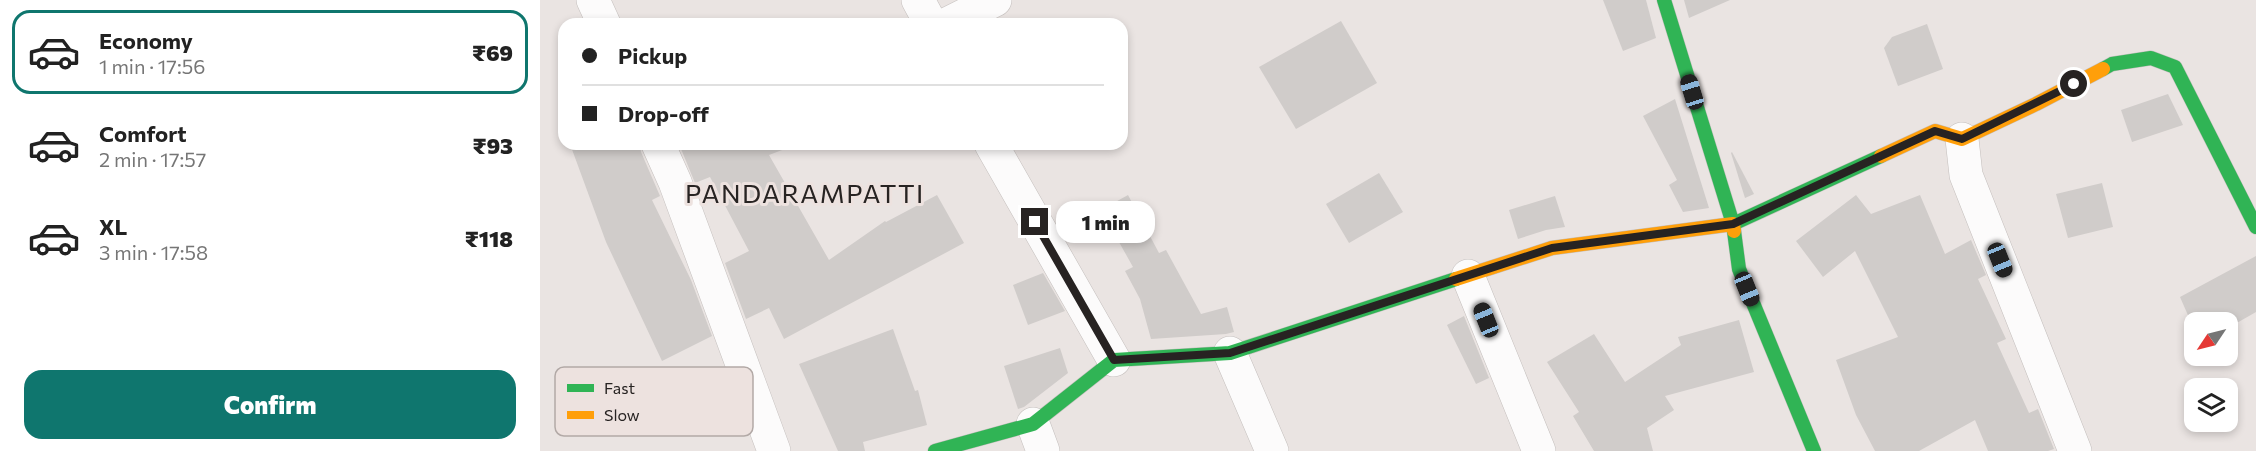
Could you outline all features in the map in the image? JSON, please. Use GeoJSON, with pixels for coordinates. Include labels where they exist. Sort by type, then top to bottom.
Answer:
{"type":"FeatureCollection","features":[{"type":"Feature","properties":{"kind":"street"},"geometry":{"type":"LineString","coordinates":[[593,0],[601,18]]}},
{"type":"Feature","properties":{"kind":"street"},"geometry":{"type":"LineString","coordinates":[[918,0],[928,18]]}},
{"type":"Feature","properties":{"kind":"street"},"geometry":{"type":"LineString","coordinates":[[959,18],[994,0]]}},
{"type":"Feature","properties":{"kind":"street"},"geometry":{"type":"LineString","coordinates":[[1669,1],[1733,224],[1739,269],[1814,451]]}},
{"type":"Feature","properties":{"kind":"street"},"geometry":{"type":"LineString","coordinates":[[935,451],[1038,437],[1114,360],[1230,353],[1552,248],[1733,224],[1935,131],[1962,139],[2112,64],[2151,58],[2175,67],[2256,226]]}},
{"type":"Feature","properties":{"kind":"street"},"geometry":{"type":"LineString","coordinates":[[1962,139],[1966,175],[2075,451]]}},
{"type":"Feature","properties":{"kind":"street"},"geometry":{"type":"LineString","coordinates":[[661,150],[679,193],[743,367]]}},
{"type":"Feature","properties":{"kind":"street"},"geometry":{"type":"LineString","coordinates":[[994,150],[1114,360]]}},
{"type":"Feature","properties":{"kind":"street"},"geometry":{"type":"LineString","coordinates":[[1468,276],[1539,451]]}},
{"type":"Feature","properties":{"kind":"street"},"geometry":{"type":"LineString","coordinates":[[1230,353],[1272,451]]}},
{"type":"Feature","properties":{"kind":"street"},"geometry":{"type":"LineString","coordinates":[[753,394],[774,451]]}},
{"type":"Feature","properties":{"kind":"building"},"geometry":{"type":"Polygon","coordinates":[[[1603,0],[1646,0],[1656,38],[1623,51],[1603,0]]]}},
{"type":"Feature","properties":{"kind":"building"},"geometry":{"type":"Polygon","coordinates":[[[1684,0],[1730,0],[1689,18],[1684,0]]]}},
{"type":"Feature","properties":{"kind":"building"},"geometry":{"type":"Polygon","coordinates":[[[1341,21],[1377,83],[1296,129],[1259,67],[1341,21]]]}},
{"type":"Feature","properties":{"kind":"building"},"geometry":{"type":"Polygon","coordinates":[[[1927,24],[1943,69],[1898,86],[1884,48],[1892,37],[1927,24]]]}},
{"type":"Feature","properties":{"kind":"building"},"geometry":{"type":"Polygon","coordinates":[[[2168,94],[2183,125],[2132,142],[2121,110],[2168,94]]]}},
{"type":"Feature","properties":{"kind":"building"},"geometry":{"type":"Polygon","coordinates":[[[1675,99],[1709,208],[1683,212],[1669,185],[1677,180],[1643,116],[1675,99]]]}},
{"type":"Feature","properties":{"kind":"building"},"geometry":{"type":"Polygon","coordinates":[[[572,150],[641,150],[660,196],[652,200],[691,280],[712,336],[662,361],[606,242],[572,150]]]}},
{"type":"Feature","properties":{"kind":"building"},"geometry":{"type":"Polygon","coordinates":[[[681,150],[782,150],[769,155],[829,260],[885,221],[937,195],[964,243],[784,339],[769,308],[746,319],[725,263],[749,251],[710,177],[695,183],[681,150]]]}},
{"type":"Feature","properties":{"kind":"building"},"geometry":{"type":"Polygon","coordinates":[[[1731,153],[1754,194],[1745,198],[1731,153]]]}},
{"type":"Feature","properties":{"kind":"building"},"geometry":{"type":"Polygon","coordinates":[[[1379,173],[1403,212],[1349,243],[1326,204],[1379,173]]]}},
{"type":"Feature","properties":{"kind":"building"},"geometry":{"type":"Polygon","coordinates":[[[2102,183],[2113,227],[2068,238],[2056,194],[2102,183]]]}},
{"type":"Feature","properties":{"kind":"building"},"geometry":{"type":"Polygon","coordinates":[[[1128,195],[1159,253],[1166,250],[1201,314],[1227,307],[1234,332],[1151,339],[1140,299],[1125,271],[1133,267],[1101,210],[1128,195]]]}},
{"type":"Feature","properties":{"kind":"building"},"geometry":{"type":"Polygon","coordinates":[[[1856,195],[1871,214],[1920,195],[1945,254],[1971,240],[1986,275],[1978,279],[2006,339],[1997,343],[2029,413],[2038,409],[2054,449],[2048,451],[1988,451],[1975,420],[1919,451],[1875,451],[1856,415],[1836,360],[1898,337],[1855,251],[1823,277],[1796,241],[1856,195]]]}},
{"type":"Feature","properties":{"kind":"building"},"geometry":{"type":"Polygon","coordinates":[[[1555,196],[1565,227],[1518,239],[1509,210],[1555,196]]]}},
{"type":"Feature","properties":{"kind":"building"},"geometry":{"type":"Polygon","coordinates":[[[2256,256],[2256,312],[2238,322],[2238,312],[2187,312],[2180,297],[2256,256]]]}},
{"type":"Feature","properties":{"kind":"building"},"geometry":{"type":"Polygon","coordinates":[[[1043,273],[1065,311],[1028,325],[1013,285],[1043,273]]]}},
{"type":"Feature","properties":{"kind":"building"},"geometry":{"type":"Polygon","coordinates":[[[1464,316],[1489,378],[1476,384],[1447,325],[1464,316]]]}},
{"type":"Feature","properties":{"kind":"building"},"geometry":{"type":"Polygon","coordinates":[[[1739,320],[1754,372],[1665,396],[1674,410],[1647,428],[1653,451],[1594,451],[1573,416],[1579,412],[1547,362],[1594,334],[1625,382],[1681,345],[1678,337],[1739,320]]]}},
{"type":"Feature","properties":{"kind":"building"},"geometry":{"type":"Polygon","coordinates":[[[893,329],[915,391],[918,390],[927,425],[863,442],[865,451],[838,451],[799,364],[893,329]]]}},
{"type":"Feature","properties":{"kind":"building"},"geometry":{"type":"Polygon","coordinates":[[[1060,348],[1068,373],[1024,407],[1018,409],[1004,366],[1060,348]]]}},
{"type":"Feature","properties":{"kind":"traffic: fast"},"geometry":{"type":"LineString","coordinates":[[1664,0],[1733,224],[1881,156]]}},
{"type":"Feature","properties":{"kind":"traffic: fast"},"geometry":{"type":"LineString","coordinates":[[2103,69],[2112,64],[2151,58],[2175,67],[2256,227]]}},
{"type":"Feature","properties":{"kind":"traffic: fast"},"geometry":{"type":"LineString","coordinates":[[1734,231],[1739,269],[1814,451]]}},
{"type":"Feature","properties":{"kind":"traffic: fast"},"geometry":{"type":"LineString","coordinates":[[935,451],[1033,424],[1114,360],[1230,353],[1456,279]]}},
{"type":"Feature","properties":{"kind":"traffic: slow"},"geometry":{"type":"LineString","coordinates":[[1881,156],[1935,131],[1962,139],[2103,69]]}},
{"type":"Feature","properties":{"kind":"traffic: slow"},"geometry":{"type":"LineString","coordinates":[[1456,279],[1552,248],[1733,224],[1734,231]]}},
{"type":"Feature","properties":{"kind":"district","name":"PANDARAMPATTI"},"geometry":{"type":"Point","coordinates":[805,192]}},
{"type":"Feature","properties":{"kind":"route"},"geometry":{"type":"LineString","coordinates":[[1035,222],[1114,360],[1230,353],[1552,248],[1733,224],[1935,131],[1962,139],[2074,84]]}}]}
